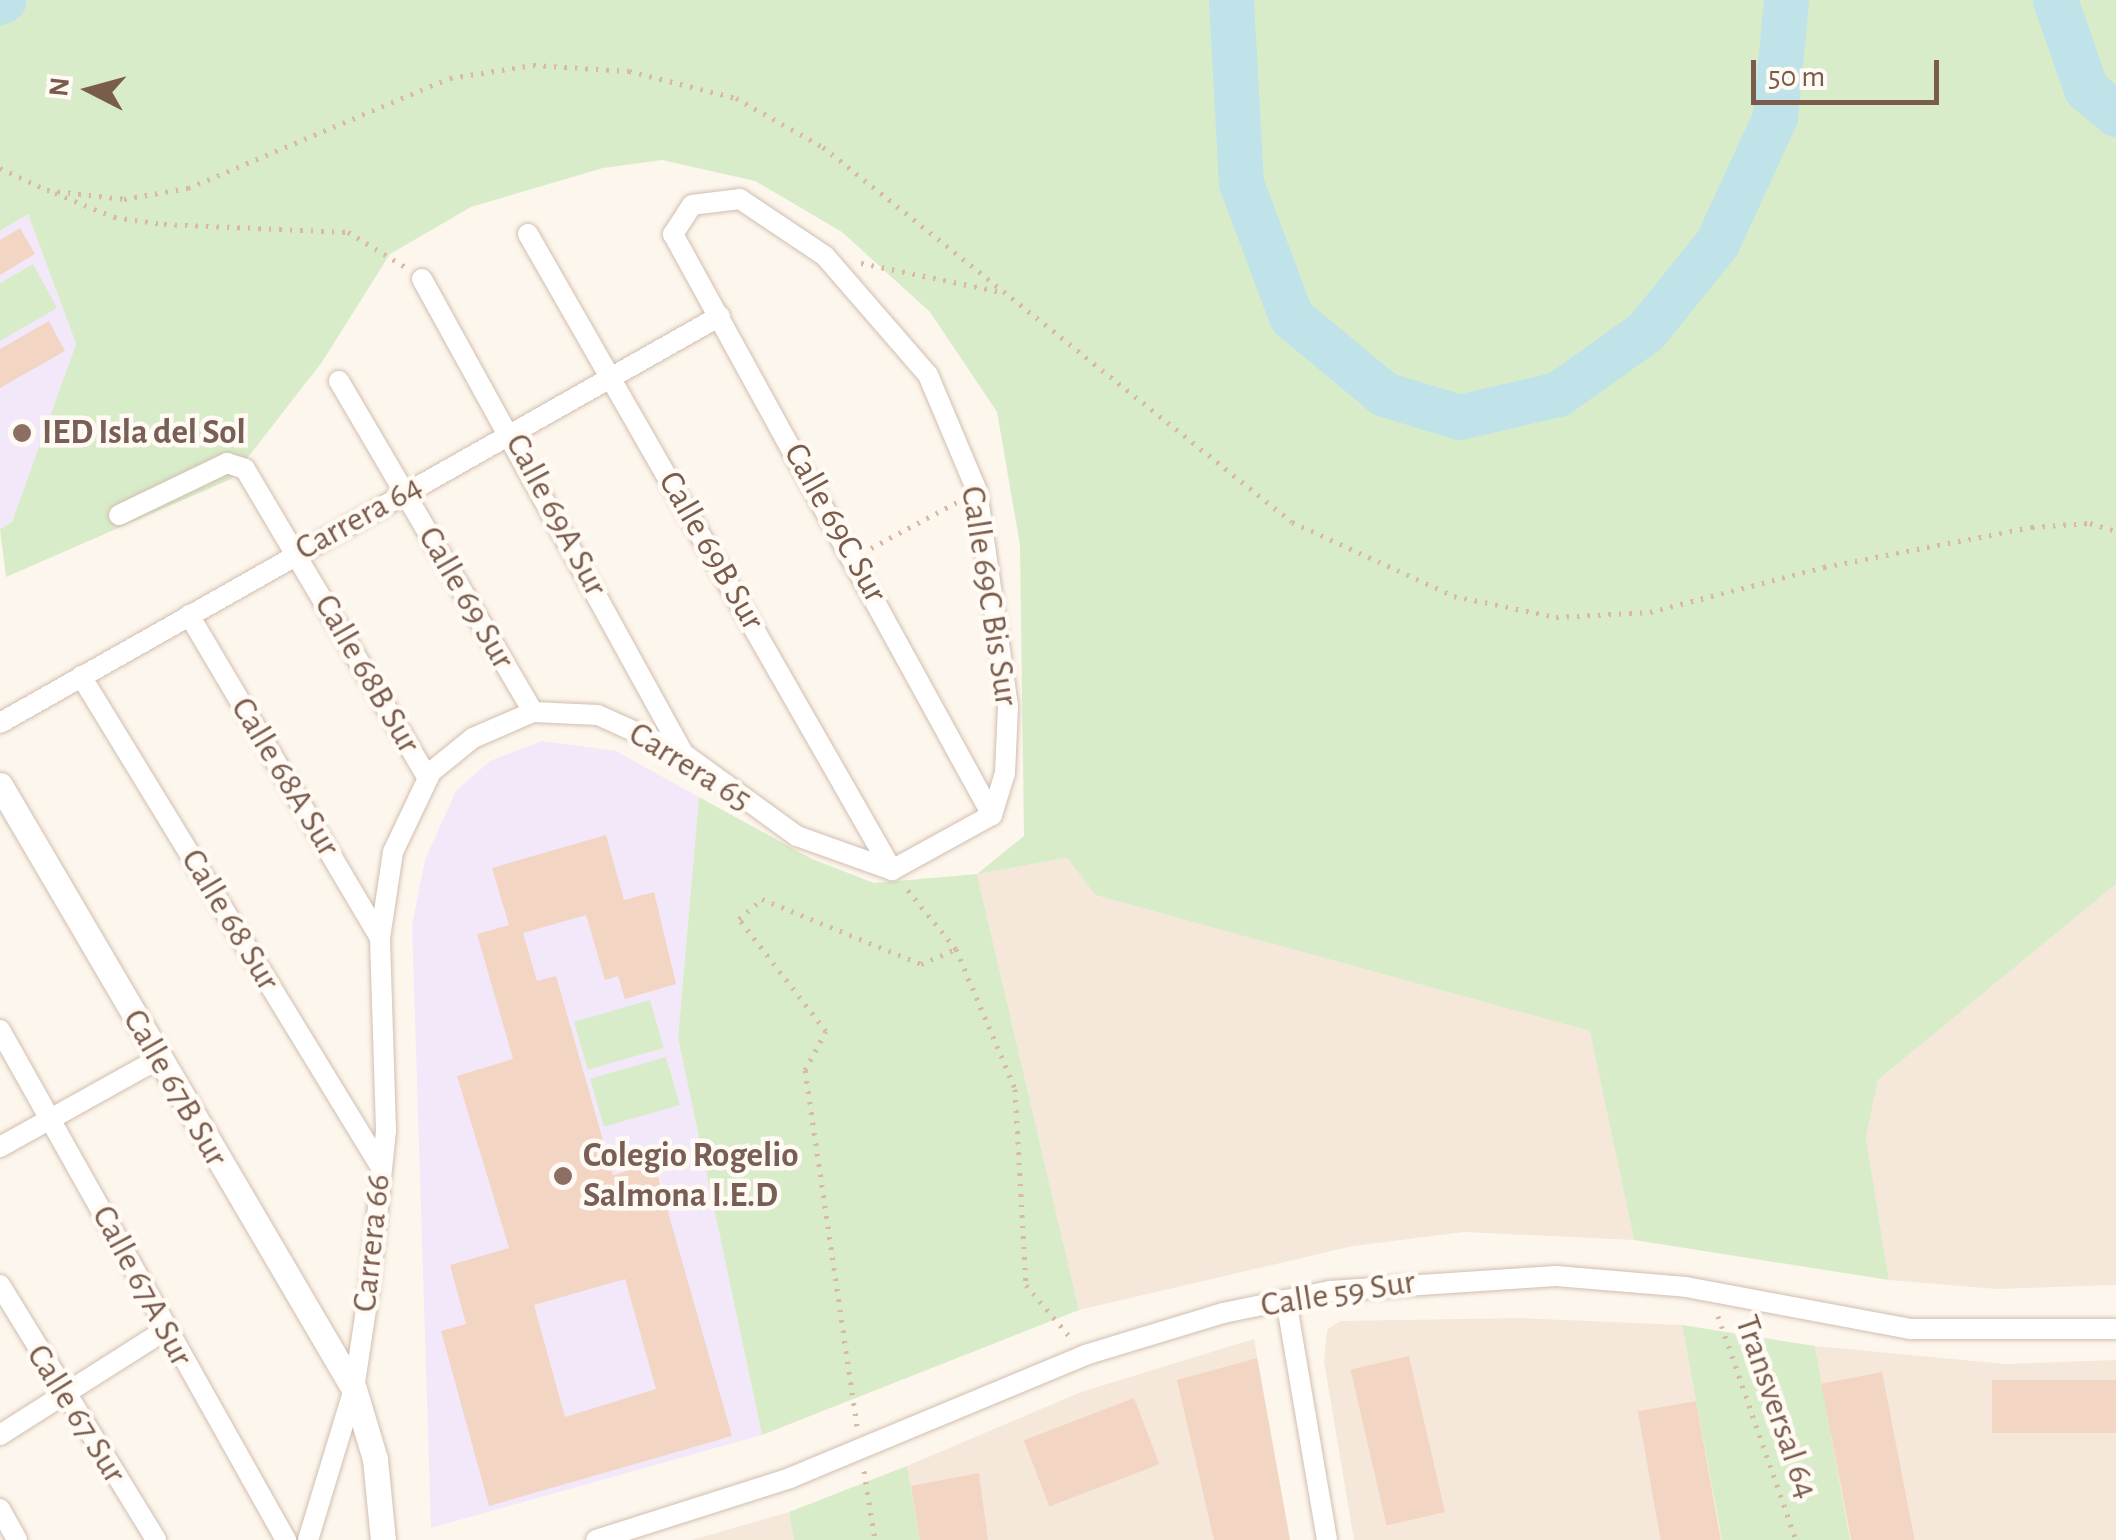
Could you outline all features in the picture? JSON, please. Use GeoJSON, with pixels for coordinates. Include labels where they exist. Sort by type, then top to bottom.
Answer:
{"type":"FeatureCollection","features":[{"type":"Feature","properties":{"kind":"street","name":"Calle 69C Bis Sur"},"geometry":{"type":"LineString","coordinates":[[674,234],[692,205],[740,199],[825,256],[928,375],[978,491],[1008,706],[1005,774],[992,815]]}},
{"type":"Feature","properties":{"kind":"street","name":"Calle 69B Sur"},"geometry":{"type":"LineString","coordinates":[[528,234],[892,870]]}},
{"type":"Feature","properties":{"kind":"street","name":"Calle 69C Sur"},"geometry":{"type":"LineString","coordinates":[[674,234],[856,557],[992,815]]}},
{"type":"Feature","properties":{"kind":"street","name":"Calle 69A Sur"},"geometry":{"type":"LineString","coordinates":[[422,279],[512,432],[684,754]]}},
{"type":"Feature","properties":{"kind":"street","name":"Carrera 64"},"geometry":{"type":"LineString","coordinates":[[0,723],[296,552],[613,379],[720,316]]}},
{"type":"Feature","properties":{"kind":"street","name":"Calle 69 Sur"},"geometry":{"type":"LineString","coordinates":[[340,381],[532,712]]}},
{"type":"Feature","properties":{"kind":"street","name":"Calle 68B Sur"},"geometry":{"type":"LineString","coordinates":[[119,515],[227,463],[246,469],[427,777]]}},
{"type":"Feature","properties":{"kind":"street","name":"Calle 68A Sur"},"geometry":{"type":"LineString","coordinates":[[189,615],[380,938]]}},
{"type":"Feature","properties":{"kind":"street","name":"Calle 68 Sur"},"geometry":{"type":"LineString","coordinates":[[81,676],[380,1164]]}},
{"type":"Feature","properties":{"kind":"street","name":"Carrera 65"},"geometry":{"type":"LineString","coordinates":[[380,938],[393,852],[427,777],[473,738],[532,712],[598,715],[684,754],[797,836],[892,870]]}},
{"type":"Feature","properties":{"kind":"street","name":"Calle 67B Sur"},"geometry":{"type":"LineString","coordinates":[[0,785],[354,1389],[375,1459],[383,1540]]}},
{"type":"Feature","properties":{"kind":"street"},"geometry":{"type":"LineString","coordinates":[[892,870],[992,815]]}},
{"type":"Feature","properties":{"kind":"street","name":"Carrera 66"},"geometry":{"type":"LineString","coordinates":[[308,1540],[354,1389],[380,1164],[386,1053],[380,938]]}},
{"type":"Feature","properties":{"kind":"street","name":"Calle 67A Sur"},"geometry":{"type":"LineString","coordinates":[[0,1030],[164,1331],[286,1540]]}},
{"type":"Feature","properties":{"kind":"street"},"geometry":{"type":"LineString","coordinates":[[0,1146],[158,1059]]}},
{"type":"Feature","properties":{"kind":"street","name":"Calle 59 Sur"},"geometry":{"type":"LineString","coordinates":[[596,1540],[861,1450],[1085,1355],[1286,1300],[1485,1276],[1709,1291],[1911,1329],[2116,1329]]}},
{"type":"Feature","properties":{"kind":"street","name":"Calle 67 Sur"},"geometry":{"type":"LineString","coordinates":[[0,1285],[60,1395],[156,1540]]}},
{"type":"Feature","properties":{"kind":"street"},"geometry":{"type":"LineString","coordinates":[[1286,1300],[1326,1540]]}},
{"type":"Feature","properties":{"kind":"street"},"geometry":{"type":"LineString","coordinates":[[0,1435],[164,1331]]}},
{"type":"Feature","properties":{"kind":"street"},"geometry":{"type":"LineString","coordinates":[[0,1509],[17,1540]]}},
{"type":"Feature","properties":{"kind":"path"},"geometry":{"type":"LineString","coordinates":[[47,190],[124,200],[188,188],[450,78],[533,65],[629,71],[736,98],[823,147],[1292,522],[1454,596],[1556,617],[1650,612],[1824,567],[2032,527],[2090,524],[2116,532]]}},
{"type":"Feature","properties":{"kind":"path"},"geometry":{"type":"LineString","coordinates":[[0,168],[114,217],[348,232],[422,279]]}},
{"type":"Feature","properties":{"kind":"path"},"geometry":{"type":"LineString","coordinates":[[825,256],[1000,292]]}},
{"type":"Feature","properties":{"kind":"path"},"geometry":{"type":"LineString","coordinates":[[856,557],[978,491]]}},
{"type":"Feature","properties":{"kind":"path"},"geometry":{"type":"LineString","coordinates":[[892,870],[956,949],[1015,1089],[1026,1285],[1085,1355]]}},
{"type":"Feature","properties":{"kind":"path"},"geometry":{"type":"LineString","coordinates":[[875,1540],[805,1070],[826,1031],[739,919],[762,899],[921,964],[956,949]]}},
{"type":"Feature","properties":{"kind":"path","name":"Transversal 64"},"geometry":{"type":"LineString","coordinates":[[1709,1291],[1796,1540]]}},
{"type":"Feature","properties":{"kind":"shaded area","name":"IED Isla del Sol"},"geometry":{"type":"Polygon","coordinates":[[[28,214],[76,344],[12,522],[0,529],[0,231],[28,214]]]}},
{"type":"Feature","properties":{"kind":"shaded area","name":"Colegio Rogelio Salmona I.E.D"},"geometry":{"type":"Polygon","coordinates":[[[542,741],[616,751],[699,797],[678,1038],[762,1435],[431,1528],[412,925],[425,860],[456,791],[490,761],[542,741]]]}},
{"type":"Feature","properties":{"kind":"shaded area"},"geometry":{"type":"Polygon","coordinates":[[[1067,858],[1095,895],[1591,1031],[1634,1240],[1464,1232],[1353,1246],[1079,1310],[977,874],[1067,858]]]}},
{"type":"Feature","properties":{"kind":"shaded area"},"geometry":{"type":"Polygon","coordinates":[[[2116,884],[2116,1285],[1997,1289],[1889,1280],[1866,1138],[1878,1080],[2116,884]]]}},
{"type":"Feature","properties":{"kind":"shaded area"},"geometry":{"type":"Polygon","coordinates":[[[1520,1318],[1682,1325],[1722,1540],[1354,1540],[1324,1362],[1327,1330],[1340,1321],[1520,1318]]]}},
{"type":"Feature","properties":{"kind":"shaded area"},"geometry":{"type":"Polygon","coordinates":[[[1254,1339],[1290,1540],[920,1540],[907,1466],[1081,1392],[1254,1339]]]}},
{"type":"Feature","properties":{"kind":"shaded area"},"geometry":{"type":"Polygon","coordinates":[[[1815,1346],[2006,1364],[2116,1360],[2116,1540],[1850,1540],[1815,1346]]]}},
{"type":"Feature","properties":{"kind":"shaded area"},"geometry":{"type":"Polygon","coordinates":[[[789,1512],[794,1540],[692,1540],[789,1512]]]}},
{"type":"Feature","properties":{"kind":"green space"},"geometry":{"type":"Polygon","coordinates":[[[0,0],[2116,0],[2116,884],[1878,1080],[1866,1138],[1889,1280],[1634,1240],[1590,1031],[1095,895],[1067,858],[977,874],[1024,836],[1020,545],[997,412],[930,312],[842,232],[755,181],[662,160],[603,168],[471,207],[390,254],[322,362],[231,479],[6,577],[0,529],[12,522],[76,344],[28,214],[0,231],[0,0]]]}},
{"type":"Feature","properties":{"kind":"green space"},"geometry":{"type":"Polygon","coordinates":[[[33,264],[57,308],[0,341],[0,283],[33,264]]]}},
{"type":"Feature","properties":{"kind":"green space"},"geometry":{"type":"Polygon","coordinates":[[[699,797],[812,859],[874,883],[977,874],[1079,1310],[762,1435],[678,1038],[699,797]]]}},
{"type":"Feature","properties":{"kind":"green space"},"geometry":{"type":"Polygon","coordinates":[[[650,1000],[664,1048],[588,1070],[574,1022],[650,1000]]]}},
{"type":"Feature","properties":{"kind":"green space"},"geometry":{"type":"Polygon","coordinates":[[[666,1057],[680,1105],[604,1127],[590,1079],[666,1057]]]}},
{"type":"Feature","properties":{"kind":"green space"},"geometry":{"type":"Polygon","coordinates":[[[1682,1325],[1815,1346],[1850,1540],[1722,1540],[1682,1325]]]}},
{"type":"Feature","properties":{"kind":"green space"},"geometry":{"type":"Polygon","coordinates":[[[907,1466],[920,1540],[794,1540],[789,1512],[907,1466]]]}},
{"type":"Feature","properties":{"kind":"building"},"geometry":{"type":"Polygon","coordinates":[[[20,228],[35,254],[0,275],[0,240],[20,228]]]}},
{"type":"Feature","properties":{"kind":"building"},"geometry":{"type":"Polygon","coordinates":[[[49,321],[65,351],[0,388],[0,349],[49,321]]]}},
{"type":"Feature","properties":{"kind":"building"},"geometry":{"type":"Polygon","coordinates":[[[606,835],[624,900],[654,892],[676,984],[625,999],[618,976],[605,980],[586,915],[523,933],[537,981],[556,976],[613,1175],[654,1163],[732,1436],[489,1506],[441,1331],[466,1324],[450,1265],[509,1248],[457,1076],[513,1059],[477,934],[509,925],[492,868],[606,835]],[[625,1279],[534,1305],[565,1417],[656,1389],[625,1279]]]}},
{"type":"Feature","properties":{"kind":"building"},"geometry":{"type":"Polygon","coordinates":[[[1409,1356],[1445,1512],[1387,1525],[1351,1369],[1409,1356]]]}},
{"type":"Feature","properties":{"kind":"building"},"geometry":{"type":"Polygon","coordinates":[[[1257,1358],[1290,1540],[1214,1540],[1177,1380],[1257,1358]]]}},
{"type":"Feature","properties":{"kind":"building"},"geometry":{"type":"Polygon","coordinates":[[[1882,1372],[1915,1540],[1851,1540],[1821,1384],[1882,1372]]]}},
{"type":"Feature","properties":{"kind":"building"},"geometry":{"type":"Polygon","coordinates":[[[1992,1380],[2116,1380],[2116,1433],[1992,1433],[1992,1380]]]}},
{"type":"Feature","properties":{"kind":"building"},"geometry":{"type":"Polygon","coordinates":[[[1134,1398],[1159,1464],[1049,1507],[1024,1440],[1134,1398]]]}},
{"type":"Feature","properties":{"kind":"building"},"geometry":{"type":"Polygon","coordinates":[[[1696,1401],[1720,1540],[1661,1540],[1638,1411],[1696,1401]]]}},
{"type":"Feature","properties":{"kind":"building"},"geometry":{"type":"Polygon","coordinates":[[[979,1473],[988,1540],[920,1540],[911,1486],[979,1473]]]}},
{"type":"Feature","properties":{"kind":"waterway"},"geometry":{"type":"LineString","coordinates":[[0,2],[4,0]]}},
{"type":"Feature","properties":{"kind":"waterway"},"geometry":{"type":"LineString","coordinates":[[1231,0],[1241,183],[1291,317],[1384,394],[1459,417],[1558,394],[1646,331],[1717,243],[1775,117],[1786,0]]}},
{"type":"Feature","properties":{"kind":"waterway"},"geometry":{"type":"LineString","coordinates":[[2055,0],[2086,89],[2116,114]]}},
{"type":"Feature","properties":{"kind":"place","name":"IED Isla del Sol"},"geometry":{"type":"Point","coordinates":[22,433]}},
{"type":"Feature","properties":{"kind":"place","name":"Colegio Rogelio Salmona I.E.D"},"geometry":{"type":"Point","coordinates":[563,1176]}}]}
